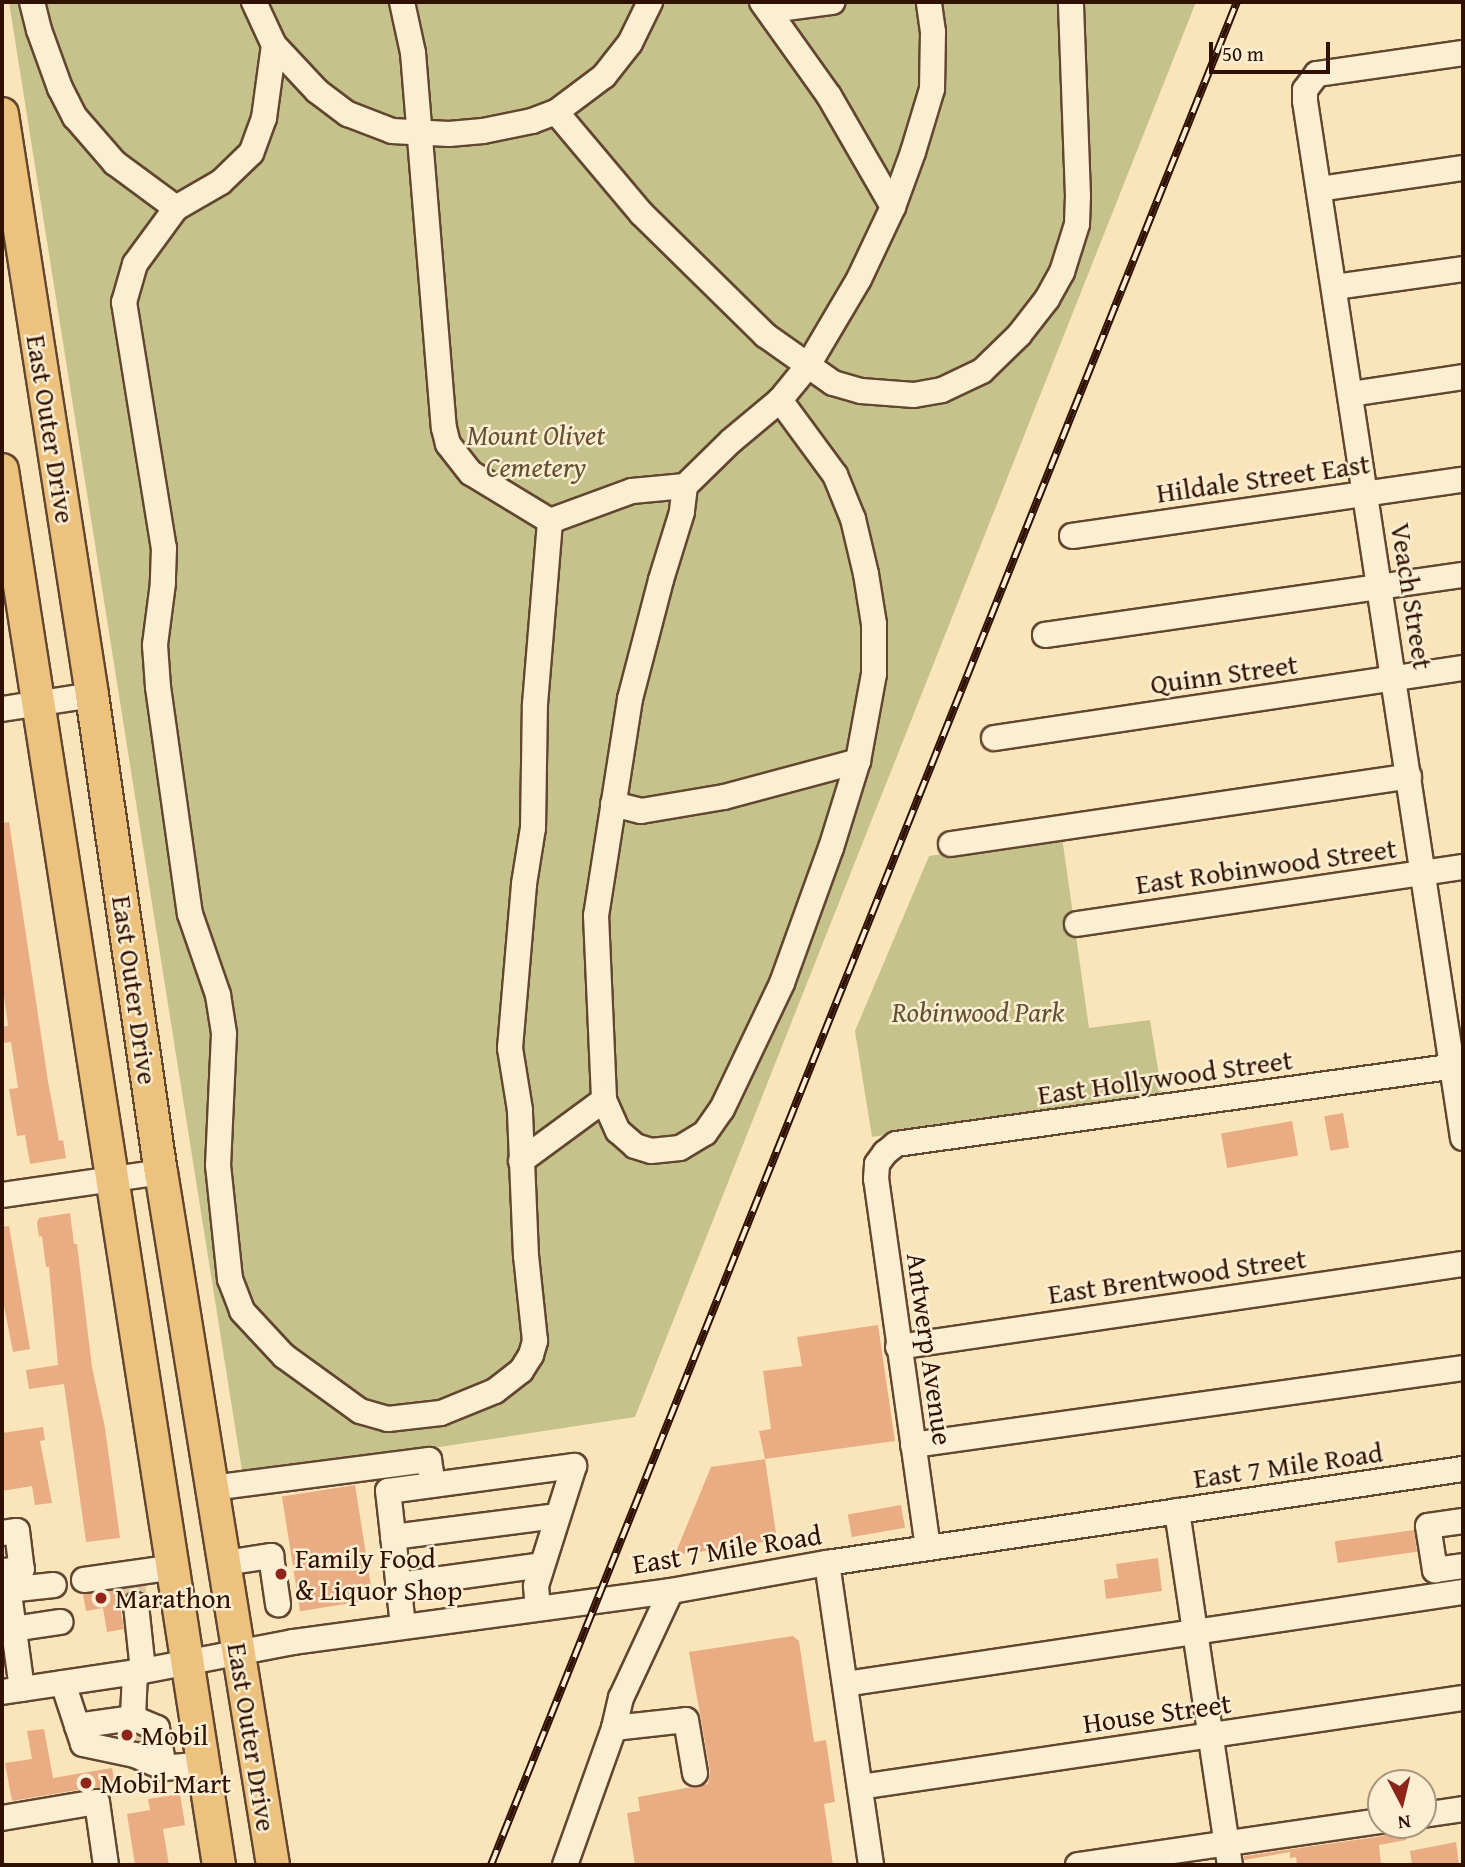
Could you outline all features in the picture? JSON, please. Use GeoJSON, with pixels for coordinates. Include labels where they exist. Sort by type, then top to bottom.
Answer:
{"type":"FeatureCollection","features":[{"type":"Feature","properties":{"kind":"main road","name":"East Outer Drive"},"geometry":{"type":"LineString","coordinates":[[2,114],[10,223],[92,695],[161,1172],[271,1858]]}},
{"type":"Feature","properties":{"kind":"main road","name":"East Outer Drive"},"geometry":{"type":"LineString","coordinates":[[2,470],[219,1865]]}},
{"type":"Feature","properties":{"kind":"main road"},"geometry":{"type":"LineString","coordinates":[[154,1439],[174,1432],[188,1436],[203,1517],[224,1559]]}},
{"type":"Feature","properties":{"kind":"main road"},"geometry":{"type":"LineString","coordinates":[[180,1609],[232,1602]]}},
{"type":"Feature","properties":{"kind":"main road"},"geometry":{"type":"LineString","coordinates":[[195,1706],[246,1699]]}},
{"type":"Feature","properties":{"kind":"main road"},"geometry":{"type":"LineString","coordinates":[[204,1764],[220,1778],[234,1857],[241,1861],[271,1858]]}},
{"type":"Feature","properties":{"kind":"street"},"geometry":{"type":"LineString","coordinates":[[32,2],[47,53],[75,117],[116,163],[176,208]]}},
{"type":"Feature","properties":{"kind":"street"},"geometry":{"type":"LineString","coordinates":[[254,2],[274,45],[309,84],[348,114],[392,131],[418,133],[483,131],[556,113],[604,76],[630,43],[650,2]]}},
{"type":"Feature","properties":{"kind":"street"},"geometry":{"type":"LineString","coordinates":[[402,2],[413,52],[444,428],[448,444],[471,473],[550,521]]}},
{"type":"Feature","properties":{"kind":"street"},"geometry":{"type":"LineString","coordinates":[[766,6],[832,2]]}},
{"type":"Feature","properties":{"kind":"street"},"geometry":{"type":"LineString","coordinates":[[780,400],[835,475],[853,519],[874,624],[874,674],[858,761],[831,848],[782,983],[716,1121],[705,1133],[680,1148],[651,1151],[635,1146],[618,1131],[604,1100],[596,915],[630,699],[682,512],[685,486],[780,400],[807,367],[859,279],[893,207],[932,89],[933,32],[929,2]]}},
{"type":"Feature","properties":{"kind":"street"},"geometry":{"type":"LineString","coordinates":[[556,113],[642,214],[705,279],[765,335],[807,367],[833,383],[861,391],[914,395],[942,390],[982,371],[1019,335],[1048,299],[1062,272],[1077,224],[1071,2]]}},
{"type":"Feature","properties":{"kind":"street"},"geometry":{"type":"LineString","coordinates":[[766,6],[829,96],[893,207]]}},
{"type":"Feature","properties":{"kind":"street"},"geometry":{"type":"LineString","coordinates":[[274,45],[264,118],[251,153],[221,182],[176,208],[139,256],[124,302],[164,548],[163,583],[155,645],[182,869],[197,942],[218,995],[224,1034],[220,1200],[230,1279],[242,1311],[284,1356],[360,1411],[388,1419],[416,1418],[461,1406],[495,1391],[521,1371],[531,1356],[535,1341],[521,1161],[520,1110],[510,1048],[524,884],[533,828],[535,704],[550,521]]}},
{"type":"Feature","properties":{"kind":"street","name":"Veach Street"},"geometry":{"type":"LineString","coordinates":[[1463,53],[1324,72],[1317,74],[1306,90],[1423,873],[1458,1066],[1463,1138]]}},
{"type":"Feature","properties":{"kind":"street"},"geometry":{"type":"LineString","coordinates":[[1319,189],[1463,168]]}},
{"type":"Feature","properties":{"kind":"street"},"geometry":{"type":"LineString","coordinates":[[1335,287],[1463,268]]}},
{"type":"Feature","properties":{"kind":"street"},"geometry":{"type":"LineString","coordinates":[[1351,394],[1463,377]]}},
{"type":"Feature","properties":{"kind":"street","name":"Hildale Street East"},"geometry":{"type":"LineString","coordinates":[[1072,536],[1463,480]]}},
{"type":"Feature","properties":{"kind":"street"},"geometry":{"type":"LineString","coordinates":[[550,521],[632,491],[685,486]]}},
{"type":"Feature","properties":{"kind":"street"},"geometry":{"type":"LineString","coordinates":[[1045,635],[1463,575]]}},
{"type":"Feature","properties":{"kind":"street","name":"Quinn Street"},"geometry":{"type":"LineString","coordinates":[[994,738],[1463,668]]}},
{"type":"Feature","properties":{"kind":"street"},"geometry":{"type":"LineString","coordinates":[[2,709],[92,695]]}},
{"type":"Feature","properties":{"kind":"street"},"geometry":{"type":"LineString","coordinates":[[613,804],[641,811],[724,797],[858,761]]}},
{"type":"Feature","properties":{"kind":"street"},"geometry":{"type":"LineString","coordinates":[[951,844],[1409,776]]}},
{"type":"Feature","properties":{"kind":"street","name":"East Robinwood Street"},"geometry":{"type":"LineString","coordinates":[[1077,924],[1463,867]]}},
{"type":"Feature","properties":{"kind":"street","name":"East Hollywood Street"},"geometry":{"type":"LineString","coordinates":[[881,1159],[897,1144],[1458,1066]]}},
{"type":"Feature","properties":{"kind":"street"},"geometry":{"type":"LineString","coordinates":[[521,1161],[604,1100]]}},
{"type":"Feature","properties":{"kind":"street","name":"Antwerp Avenue"},"geometry":{"type":"LineString","coordinates":[[881,1159],[876,1170],[876,1180],[928,1548]]}},
{"type":"Feature","properties":{"kind":"street"},"geometry":{"type":"LineString","coordinates":[[2,1195],[161,1172]]}},
{"type":"Feature","properties":{"kind":"street","name":"East Brentwood Street"},"geometry":{"type":"LineString","coordinates":[[898,1347],[1463,1264]]}},
{"type":"Feature","properties":{"kind":"street"},"geometry":{"type":"LineString","coordinates":[[913,1445],[1463,1368]]}},
{"type":"Feature","properties":{"kind":"street"},"geometry":{"type":"LineString","coordinates":[[212,1488],[429,1460],[433,1485]]}},
{"type":"Feature","properties":{"kind":"street"},"geometry":{"type":"LineString","coordinates":[[403,1626],[388,1491],[574,1466],[536,1586],[538,1608]]}},
{"type":"Feature","properties":{"kind":"street","name":"East 7 Mile Road"},"geometry":{"type":"LineString","coordinates":[[12,1691],[403,1626],[671,1591],[827,1563],[1463,1469]]}},
{"type":"Feature","properties":{"kind":"street"},"geometry":{"type":"LineString","coordinates":[[1177,1511],[1228,1854]]}},
{"type":"Feature","properties":{"kind":"street"},"geometry":{"type":"LineString","coordinates":[[393,1537],[558,1516]]}},
{"type":"Feature","properties":{"kind":"street"},"geometry":{"type":"LineString","coordinates":[[1463,1521],[1428,1526],[1435,1570],[1463,1566]]}},
{"type":"Feature","properties":{"kind":"street"},"geometry":{"type":"LineString","coordinates":[[2,1533],[17,1531],[22,1569],[5,1577]]}},
{"type":"Feature","properties":{"kind":"street"},"geometry":{"type":"LineString","coordinates":[[224,1559],[271,1556],[278,1604]]}},
{"type":"Feature","properties":{"kind":"street"},"geometry":{"type":"LineString","coordinates":[[827,1563],[872,1865]]}},
{"type":"Feature","properties":{"kind":"street"},"geometry":{"type":"LineString","coordinates":[[398,1584],[542,1565]]}},
{"type":"Feature","properties":{"kind":"street"},"geometry":{"type":"LineString","coordinates":[[84,1580],[133,1589],[174,1567]]}},
{"type":"Feature","properties":{"kind":"street"},"geometry":{"type":"LineString","coordinates":[[5,1577],[54,1585]]}},
{"type":"Feature","properties":{"kind":"street"},"geometry":{"type":"LineString","coordinates":[[5,1577],[13,1629],[12,1691]]}},
{"type":"Feature","properties":{"kind":"street"},"geometry":{"type":"LineString","coordinates":[[128,1735],[139,1671],[133,1589]]}},
{"type":"Feature","properties":{"kind":"street"},"geometry":{"type":"LineString","coordinates":[[565,1865],[614,1728],[621,1698],[671,1591]]}},
{"type":"Feature","properties":{"kind":"street"},"geometry":{"type":"LineString","coordinates":[[845,1684],[1463,1592]]}},
{"type":"Feature","properties":{"kind":"street"},"geometry":{"type":"LineString","coordinates":[[13,1629],[60,1622]]}},
{"type":"Feature","properties":{"kind":"street"},"geometry":{"type":"LineString","coordinates":[[63,1683],[83,1744],[157,1728],[164,1768]]}},
{"type":"Feature","properties":{"kind":"street","name":"House Street"},"geometry":{"type":"LineString","coordinates":[[860,1787],[1463,1698]]}},
{"type":"Feature","properties":{"kind":"street"},"geometry":{"type":"LineString","coordinates":[[614,1728],[685,1720],[695,1773]]}},
{"type":"Feature","properties":{"kind":"street"},"geometry":{"type":"LineString","coordinates":[[128,1735],[164,1768],[204,1764]]}},
{"type":"Feature","properties":{"kind":"street"},"geometry":{"type":"LineString","coordinates":[[2,1818],[97,1802],[106,1865]]}},
{"type":"Feature","properties":{"kind":"street"},"geometry":{"type":"LineString","coordinates":[[1437,1813],[1463,1809]]}},
{"type":"Feature","properties":{"kind":"street"},"geometry":{"type":"LineString","coordinates":[[1078,1865],[1228,1854],[1367,1824]]}},
{"type":"Feature","properties":{"kind":"green space","name":"Mount Olivet Cemetery"},"geometry":{"type":"Polygon","coordinates":[[[9,2],[1196,2],[635,1417],[243,1477],[9,2]]]}},
{"type":"Feature","properties":{"kind":"green space","name":"Robinwood Park"},"geometry":{"type":"Polygon","coordinates":[[[1062,837],[1089,1028],[1150,1020],[1162,1094],[872,1137],[855,1031],[929,856],[1062,837]]]}},
{"type":"Feature","properties":{"kind":"building"},"geometry":{"type":"Polygon","coordinates":[[[9,822],[48,1081],[59,1141],[63,1140],[66,1158],[30,1164],[25,1135],[17,1136],[9,1089],[18,1088],[11,1042],[3,1043],[2,1035],[2,1027],[8,1026],[2,981],[2,823],[9,822]]]}},
{"type":"Feature","properties":{"kind":"building"},"geometry":{"type":"Polygon","coordinates":[[[1343,1113],[1349,1147],[1330,1151],[1324,1116],[1343,1113]]]}},
{"type":"Feature","properties":{"kind":"building"},"geometry":{"type":"Polygon","coordinates":[[[1292,1121],[1298,1155],[1227,1168],[1221,1134],[1292,1121]]]}},
{"type":"Feature","properties":{"kind":"building"},"geometry":{"type":"Polygon","coordinates":[[[70,1213],[74,1244],[77,1244],[92,1367],[105,1428],[120,1538],[86,1542],[64,1384],[29,1389],[26,1370],[58,1365],[49,1267],[46,1267],[42,1236],[39,1237],[37,1223],[39,1218],[70,1213]]]}},
{"type":"Feature","properties":{"kind":"building"},"geometry":{"type":"Polygon","coordinates":[[[9,1226],[30,1349],[13,1352],[2,1296],[2,1227],[9,1226]]]}},
{"type":"Feature","properties":{"kind":"building"},"geometry":{"type":"Polygon","coordinates":[[[878,1325],[895,1441],[765,1459],[759,1431],[771,1429],[763,1371],[802,1366],[797,1337],[878,1325]]]}},
{"type":"Feature","properties":{"kind":"building"},"geometry":{"type":"Polygon","coordinates":[[[43,1427],[45,1440],[40,1441],[52,1503],[35,1505],[32,1486],[2,1491],[2,1433],[43,1427]]]}},
{"type":"Feature","properties":{"kind":"building"},"geometry":{"type":"Polygon","coordinates":[[[765,1459],[777,1540],[685,1554],[676,1552],[711,1467],[765,1459]]]}},
{"type":"Feature","properties":{"kind":"building"},"geometry":{"type":"Polygon","coordinates":[[[355,1485],[373,1600],[300,1611],[282,1497],[355,1485]]]}},
{"type":"Feature","properties":{"kind":"building"},"geometry":{"type":"Polygon","coordinates":[[[901,1505],[905,1528],[852,1537],[848,1514],[901,1505]]]}},
{"type":"Feature","properties":{"kind":"building"},"geometry":{"type":"Polygon","coordinates":[[[1414,1530],[1417,1552],[1338,1563],[1335,1541],[1414,1530]]]}},
{"type":"Feature","properties":{"kind":"building"},"geometry":{"type":"Polygon","coordinates":[[[1158,1558],[1162,1591],[1106,1599],[1104,1580],[1118,1578],[1116,1564],[1158,1558]]]}},
{"type":"Feature","properties":{"kind":"building"},"geometry":{"type":"Polygon","coordinates":[[[145,1586],[146,1594],[134,1590],[123,1598],[120,1607],[124,1629],[107,1632],[103,1608],[86,1611],[83,1594],[145,1586]]]}},
{"type":"Feature","properties":{"kind":"building"},"geometry":{"type":"Polygon","coordinates":[[[793,1636],[799,1641],[814,1742],[826,1740],[835,1802],[824,1804],[833,1865],[635,1865],[627,1813],[640,1811],[638,1797],[708,1784],[710,1771],[689,1652],[793,1636]]]}},
{"type":"Feature","properties":{"kind":"building"},"geometry":{"type":"Polygon","coordinates":[[[44,1729],[53,1778],[112,1768],[116,1791],[108,1792],[95,1787],[12,1801],[5,1763],[32,1759],[27,1731],[44,1729]]]}},
{"type":"Feature","properties":{"kind":"building"},"geometry":{"type":"Polygon","coordinates":[[[180,1794],[185,1825],[163,1829],[169,1865],[135,1865],[127,1814],[150,1810],[148,1799],[180,1794]]]}},
{"type":"Feature","properties":{"kind":"building"},"geometry":{"type":"Polygon","coordinates":[[[1367,1838],[1406,1839],[1379,1845],[1381,1865],[1297,1865],[1296,1857],[1290,1858],[1290,1852],[1244,1860],[1244,1856],[1367,1838]]]}},
{"type":"Feature","properties":{"kind":"building"},"geometry":{"type":"Polygon","coordinates":[[[1456,1842],[1459,1865],[1412,1865],[1410,1851],[1456,1842]]]}},
{"type":"Feature","properties":{"kind":"tunnel"},"geometry":{"type":"LineString","coordinates":[[133,1587],[136,1605]]}},
{"type":"Feature","properties":{"kind":"tunnel"},"geometry":{"type":"LineString","coordinates":[[136,1748],[139,1730]]}},
{"type":"Feature","properties":{"kind":"railway"},"geometry":{"type":"LineString","coordinates":[[491,1865],[1237,2]]}},
{"type":"Feature","properties":{"kind":"place","name":"Family Food & Liquor Shop"},"geometry":{"type":"Point","coordinates":[281,1574]}},
{"type":"Feature","properties":{"kind":"place","name":"Marathon"},"geometry":{"type":"Point","coordinates":[101,1598]}},
{"type":"Feature","properties":{"kind":"place","name":"Mobil"},"geometry":{"type":"Point","coordinates":[127,1735]}},
{"type":"Feature","properties":{"kind":"place","name":"Mobil Mart"},"geometry":{"type":"Point","coordinates":[86,1783]}}]}
